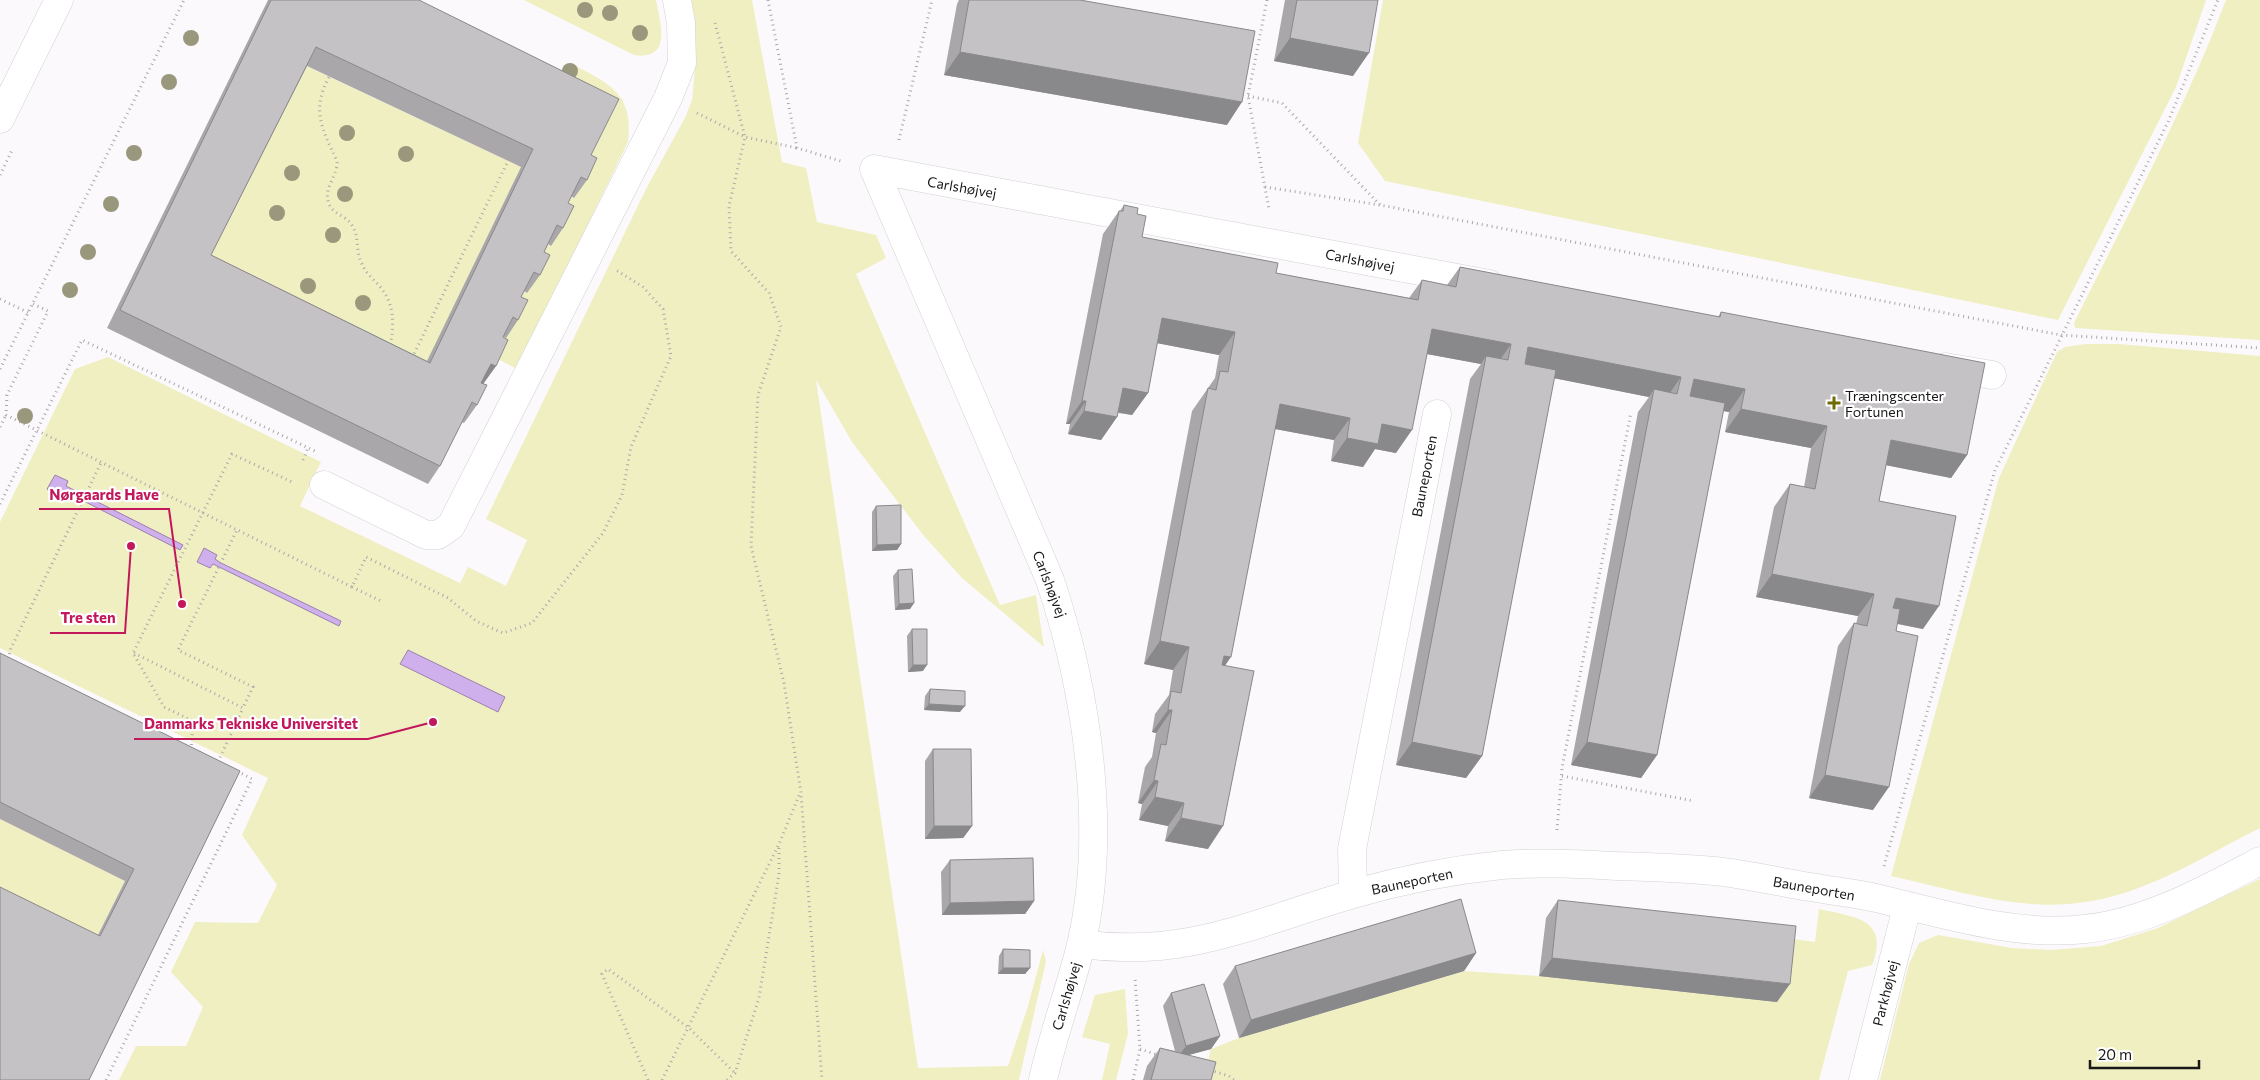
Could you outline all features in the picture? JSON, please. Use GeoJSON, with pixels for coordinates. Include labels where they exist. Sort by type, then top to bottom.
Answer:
{"type":"FeatureCollection","features":[{"type":"Feature","properties":{"kind":"street"},"geometry":{"type":"LineString","coordinates":[[0,119],[59,0]]}},
{"type":"Feature","properties":{"kind":"street"},"geometry":{"type":"LineString","coordinates":[[324,485],[426,535],[432,536],[444,533],[457,516],[588,253],[668,98],[682,62],[681,23],[677,0]]}},
{"type":"Feature","properties":{"kind":"street","name":"Carlshøjvej"},"geometry":{"type":"LineString","coordinates":[[883,172],[1516,289]]}},
{"type":"Feature","properties":{"kind":"street","name":"Carlshøjvej"},"geometry":{"type":"LineString","coordinates":[[883,172],[1050,580],[1066,627],[1080,686],[1092,812],[1092,873],[1081,944],[1043,1080]]}},
{"type":"Feature","properties":{"kind":"street"},"geometry":{"type":"LineString","coordinates":[[1924,363],[1992,376]]}},
{"type":"Feature","properties":{"kind":"street","name":"Bauneporten"},"geometry":{"type":"LineString","coordinates":[[1354,894],[1352,849],[1437,414]]}},
{"type":"Feature","properties":{"kind":"street","name":"Bauneporten"},"geometry":{"type":"LineString","coordinates":[[1081,944],[1108,948],[1135,948],[1194,943],[1246,929],[1354,894],[1456,871],[1504,865],[1554,864],[1718,872],[1875,898],[1907,907],[2030,930],[2088,929],[2119,923],[2194,896],[2260,861]]}},
{"type":"Feature","properties":{"kind":"street","name":"Parkhøjvej"},"geometry":{"type":"LineString","coordinates":[[1863,1080],[1907,907]]}},
{"type":"Feature","properties":{"kind":"path"},"geometry":{"type":"LineString","coordinates":[[0,369],[184,0]]}},
{"type":"Feature","properties":{"kind":"path"},"geometry":{"type":"LineString","coordinates":[[768,0],[797,148]]}},
{"type":"Feature","properties":{"kind":"path"},"geometry":{"type":"LineString","coordinates":[[668,98],[745,138],[797,148],[883,172],[932,0]]}},
{"type":"Feature","properties":{"kind":"path"},"geometry":{"type":"LineString","coordinates":[[1267,0],[1248,96],[1275,244]]}},
{"type":"Feature","properties":{"kind":"path"},"geometry":{"type":"LineString","coordinates":[[1875,898],[1995,470],[2168,122],[2218,0]]}},
{"type":"Feature","properties":{"kind":"path"},"geometry":{"type":"LineString","coordinates":[[715,20],[745,138],[729,206],[731,251],[769,293],[781,327],[758,395],[751,546],[784,683],[801,792],[822,1080]]}},
{"type":"Feature","properties":{"kind":"path"},"geometry":{"type":"LineString","coordinates":[[1250,42],[1260,43]]}},
{"type":"Feature","properties":{"kind":"path"},"geometry":{"type":"LineString","coordinates":[[329,77],[321,92],[318,115],[337,161],[337,169],[328,188],[327,200],[333,210],[344,216],[353,225],[362,265],[382,289],[391,306],[394,324],[390,350]]}},
{"type":"Feature","properties":{"kind":"path"},"geometry":{"type":"LineString","coordinates":[[1248,96],[1282,103],[1380,205]]}},
{"type":"Feature","properties":{"kind":"path"},"geometry":{"type":"LineString","coordinates":[[408,365],[508,161]]}},
{"type":"Feature","properties":{"kind":"path"},"geometry":{"type":"LineString","coordinates":[[1265,187],[1380,205],[2061,335],[2260,348]]}},
{"type":"Feature","properties":{"kind":"path"},"geometry":{"type":"LineString","coordinates":[[352,587],[366,557],[448,598],[476,621],[503,633],[532,623],[603,533],[622,495],[631,448],[670,356],[663,308],[643,287],[588,253]]}},
{"type":"Feature","properties":{"kind":"path"},"geometry":{"type":"LineString","coordinates":[[0,299],[29,313]]}},
{"type":"Feature","properties":{"kind":"path"},"geometry":{"type":"LineString","coordinates":[[0,427],[6,415],[7,395],[48,311],[33,304]]}},
{"type":"Feature","properties":{"kind":"path"},"geometry":{"type":"LineString","coordinates":[[0,504],[82,340],[336,461],[324,485]]}},
{"type":"Feature","properties":{"kind":"path"},"geometry":{"type":"LineString","coordinates":[[1554,864],[1562,776],[1631,412]]}},
{"type":"Feature","properties":{"kind":"path"},"geometry":{"type":"LineString","coordinates":[[6,415],[383,602]]}},
{"type":"Feature","properties":{"kind":"path"},"geometry":{"type":"LineString","coordinates":[[133,653],[232,454],[292,483]]}},
{"type":"Feature","properties":{"kind":"path"},"geometry":{"type":"LineString","coordinates":[[7,667],[11,648],[100,463]]}},
{"type":"Feature","properties":{"kind":"path"},"geometry":{"type":"LineString","coordinates":[[226,766],[218,762],[253,687],[178,650],[237,530]]}},
{"type":"Feature","properties":{"kind":"path"},"geometry":{"type":"LineString","coordinates":[[133,653],[243,708]]}},
{"type":"Feature","properties":{"kind":"path"},"geometry":{"type":"LineString","coordinates":[[133,653],[164,707],[193,721],[190,754]]}},
{"type":"Feature","properties":{"kind":"path"},"geometry":{"type":"LineString","coordinates":[[106,1080],[252,778],[235,770]]}},
{"type":"Feature","properties":{"kind":"path"},"geometry":{"type":"LineString","coordinates":[[1562,776],[1694,801]]}},
{"type":"Feature","properties":{"kind":"path"},"geometry":{"type":"LineString","coordinates":[[662,1080],[779,844],[801,792]]}},
{"type":"Feature","properties":{"kind":"path"},"geometry":{"type":"LineString","coordinates":[[727,1080],[735,1073],[759,998],[779,874],[779,844]]}},
{"type":"Feature","properties":{"kind":"path"},"geometry":{"type":"LineString","coordinates":[[1132,1080],[1140,1049],[1135,989],[1135,948]]}},
{"type":"Feature","properties":{"kind":"path"},"geometry":{"type":"LineString","coordinates":[[648,1080],[602,974],[608,968],[689,1028],[735,1073]]}},
{"type":"Feature","properties":{"kind":"path"},"geometry":{"type":"LineString","coordinates":[[1140,1049],[1167,1057]]}},
{"type":"Feature","properties":{"kind":"path"},"geometry":{"type":"LineString","coordinates":[[1203,1068],[1230,1076],[1234,1080]]}},
{"type":"Feature","properties":{"kind":"green space"},"geometry":{"type":"Polygon","coordinates":[[[524,0],[656,0],[661,29],[659,46],[654,52],[646,55],[634,55],[524,0]]]}},
{"type":"Feature","properties":{"kind":"green space"},"geometry":{"type":"Polygon","coordinates":[[[690,0],[752,0],[782,162],[806,168],[817,222],[876,235],[886,258],[856,274],[1000,605],[1036,595],[1044,647],[962,578],[924,536],[852,442],[816,380],[918,1068],[1008,1066],[1028,1006],[1043,950],[1046,961],[1019,1080],[119,1080],[136,1046],[186,1046],[203,1007],[171,972],[195,922],[258,923],[277,885],[242,835],[268,778],[0,648],[0,522],[75,369],[108,357],[321,462],[300,506],[460,583],[468,567],[506,586],[527,540],[486,519],[646,189],[686,116],[692,100],[696,59],[690,0]]]}},
{"type":"Feature","properties":{"kind":"green space"},"geometry":{"type":"Polygon","coordinates":[[[1383,0],[2206,0],[2176,87],[2058,320],[1385,181],[1358,143],[1383,0]]]}},
{"type":"Feature","properties":{"kind":"green space"},"geometry":{"type":"Polygon","coordinates":[[[2226,0],[2260,0],[2260,340],[2075,328],[2074,323],[2192,82],[2226,0]]]}},
{"type":"Feature","properties":{"kind":"green space"},"geometry":{"type":"Polygon","coordinates":[[[572,64],[598,78],[616,92],[627,112],[629,126],[628,142],[517,369],[490,355],[500,335],[506,337],[522,290],[527,293],[545,243],[550,246],[568,195],[574,198],[558,94],[572,64]]]}},
{"type":"Feature","properties":{"kind":"green space"},"geometry":{"type":"Polygon","coordinates":[[[304,65],[521,167],[418,381],[198,273],[304,65]]]}},
{"type":"Feature","properties":{"kind":"green space"},"geometry":{"type":"Polygon","coordinates":[[[2086,344],[2119,344],[2260,356],[2260,828],[2194,863],[2149,884],[2102,899],[2078,903],[2055,905],[2007,901],[1891,876],[1999,478],[2057,352],[2065,347],[2086,344]]]}},
{"type":"Feature","properties":{"kind":"green space"},"geometry":{"type":"Polygon","coordinates":[[[0,819],[125,881],[91,949],[0,904],[0,819]]]}},
{"type":"Feature","properties":{"kind":"green space"},"geometry":{"type":"Polygon","coordinates":[[[2260,879],[2260,1080],[1880,1080],[1909,964],[1919,943],[1938,935],[2012,948],[2051,950],[2101,946],[2158,928],[2260,879]]]}},
{"type":"Feature","properties":{"kind":"green space"},"geometry":{"type":"Polygon","coordinates":[[[1819,909],[1865,922],[1872,929],[1876,938],[1876,949],[1872,965],[1848,971],[1819,1080],[1203,1080],[1211,1049],[1239,1038],[1464,971],[1539,976],[1787,938],[1815,942],[1819,909]]]}},
{"type":"Feature","properties":{"kind":"green space"},"geometry":{"type":"Polygon","coordinates":[[[1125,989],[1128,1034],[1116,1080],[1102,1080],[1110,1044],[1082,1037],[1095,995],[1125,989]]]}},
{"type":"Feature","properties":{"kind":"shaded area"},"geometry":{"type":"Polygon","coordinates":[[[55,475],[68,481],[66,486],[183,545],[180,550],[64,491],[61,496],[47,489],[55,475]]]}},
{"type":"Feature","properties":{"kind":"shaded area"},"geometry":{"type":"Polygon","coordinates":[[[204,548],[217,555],[215,559],[221,563],[341,621],[339,626],[213,564],[210,568],[197,562],[204,548]]]}},
{"type":"Feature","properties":{"kind":"shaded area"},"geometry":{"type":"Polygon","coordinates":[[[408,650],[505,697],[498,712],[400,664],[408,650]]]}},
{"type":"Feature","properties":{"kind":"building"},"geometry":{"type":"Polygon","coordinates":[[[271,0],[419,0],[619,99],[591,155],[597,158],[587,180],[581,177],[568,203],[574,206],[563,228],[557,225],[544,252],[550,255],[540,275],[534,272],[521,297],[528,300],[518,320],[513,317],[503,337],[508,340],[496,366],[491,364],[481,383],[487,385],[477,405],[472,402],[440,466],[120,310],[271,0]],[[316,47],[211,255],[430,363],[533,149],[316,47]]]}},
{"type":"Feature","properties":{"kind":"building"},"geometry":{"type":"Polygon","coordinates":[[[969,0],[1080,0],[1255,31],[1242,102],[960,52],[969,0]]]}},
{"type":"Feature","properties":{"kind":"building"},"geometry":{"type":"Polygon","coordinates":[[[1297,0],[1378,0],[1369,53],[1290,38],[1297,0]]]}},
{"type":"Feature","properties":{"kind":"building"},"geometry":{"type":"Polygon","coordinates":[[[1124,205],[1138,208],[1137,214],[1146,216],[1142,237],[1278,263],[1276,273],[1418,300],[1422,280],[1456,287],[1460,267],[1720,317],[1721,312],[1985,363],[1967,455],[1891,440],[1879,501],[1956,516],[1939,606],[1896,598],[1893,608],[1900,609],[1896,631],[1918,636],[1889,787],[1825,775],[1854,623],[1867,626],[1874,594],[1772,574],[1790,484],[1815,489],[1827,426],[1741,409],[1745,389],[1694,379],[1690,396],[1725,403],[1657,755],[1587,742],[1654,389],[1677,394],[1681,377],[1528,347],[1525,364],[1556,370],[1482,756],[1412,742],[1486,356],[1508,360],[1511,344],[1432,329],[1412,430],[1382,424],[1378,444],[1347,438],[1350,418],[1280,404],[1231,657],[1224,656],[1222,665],[1254,671],[1223,826],[1181,818],[1184,803],[1155,797],[1158,781],[1154,780],[1161,744],[1166,745],[1172,710],[1168,710],[1171,691],[1181,693],[1189,647],[1160,641],[1208,388],[1216,390],[1220,371],[1228,372],[1235,332],[1162,318],[1148,393],[1123,388],[1117,417],[1084,411],[1086,401],[1082,401],[1119,211],[1123,211],[1124,205]]]}},
{"type":"Feature","properties":{"kind":"building"},"geometry":{"type":"Polygon","coordinates":[[[901,505],[901,544],[877,545],[876,506],[901,505]]]}},
{"type":"Feature","properties":{"kind":"building"},"geometry":{"type":"Polygon","coordinates":[[[912,569],[914,603],[899,604],[898,570],[912,569]]]}},
{"type":"Feature","properties":{"kind":"building"},"geometry":{"type":"Polygon","coordinates":[[[912,629],[927,629],[927,665],[913,665],[912,629]]]}},
{"type":"Feature","properties":{"kind":"building"},"geometry":{"type":"Polygon","coordinates":[[[0,653],[240,771],[89,1080],[0,1080],[0,887],[100,936],[134,869],[0,802],[0,653]]]}},
{"type":"Feature","properties":{"kind":"building"},"geometry":{"type":"Polygon","coordinates":[[[930,689],[965,691],[965,706],[929,704],[930,689]]]}},
{"type":"Feature","properties":{"kind":"building"},"geometry":{"type":"Polygon","coordinates":[[[933,749],[971,749],[972,826],[934,826],[933,749]]]}},
{"type":"Feature","properties":{"kind":"building"},"geometry":{"type":"Polygon","coordinates":[[[1033,858],[1034,901],[950,903],[950,860],[1033,858]]]}},
{"type":"Feature","properties":{"kind":"building"},"geometry":{"type":"Polygon","coordinates":[[[1461,899],[1476,953],[1251,1020],[1235,966],[1461,899]]]}},
{"type":"Feature","properties":{"kind":"building"},"geometry":{"type":"Polygon","coordinates":[[[1558,900],[1796,926],[1790,984],[1552,958],[1558,900]]]}},
{"type":"Feature","properties":{"kind":"building"},"geometry":{"type":"Polygon","coordinates":[[[1003,949],[1030,950],[1030,968],[1003,968],[1003,949]]]}},
{"type":"Feature","properties":{"kind":"building"},"geometry":{"type":"Polygon","coordinates":[[[1204,984],[1220,1036],[1186,1046],[1171,993],[1204,984]]]}},
{"type":"Feature","properties":{"kind":"building"},"geometry":{"type":"Polygon","coordinates":[[[1160,1048],[1216,1062],[1211,1080],[1151,1080],[1160,1048]]]}},
{"type":"Feature","properties":{"kind":"place","name":"Træningscenter Fortunen"},"geometry":{"type":"Point","coordinates":[1834,403]}},
{"type":"Feature","properties":{"kind":"place","name":"Tre sten"},"geometry":{"type":"Point","coordinates":[131,546]}},
{"type":"Feature","properties":{"kind":"place","name":"Nørgaards Have"},"geometry":{"type":"Point","coordinates":[182,604]}},
{"type":"Feature","properties":{"kind":"place","name":"Danmarks Tekniske Universitet"},"geometry":{"type":"Point","coordinates":[433,722]}}]}
